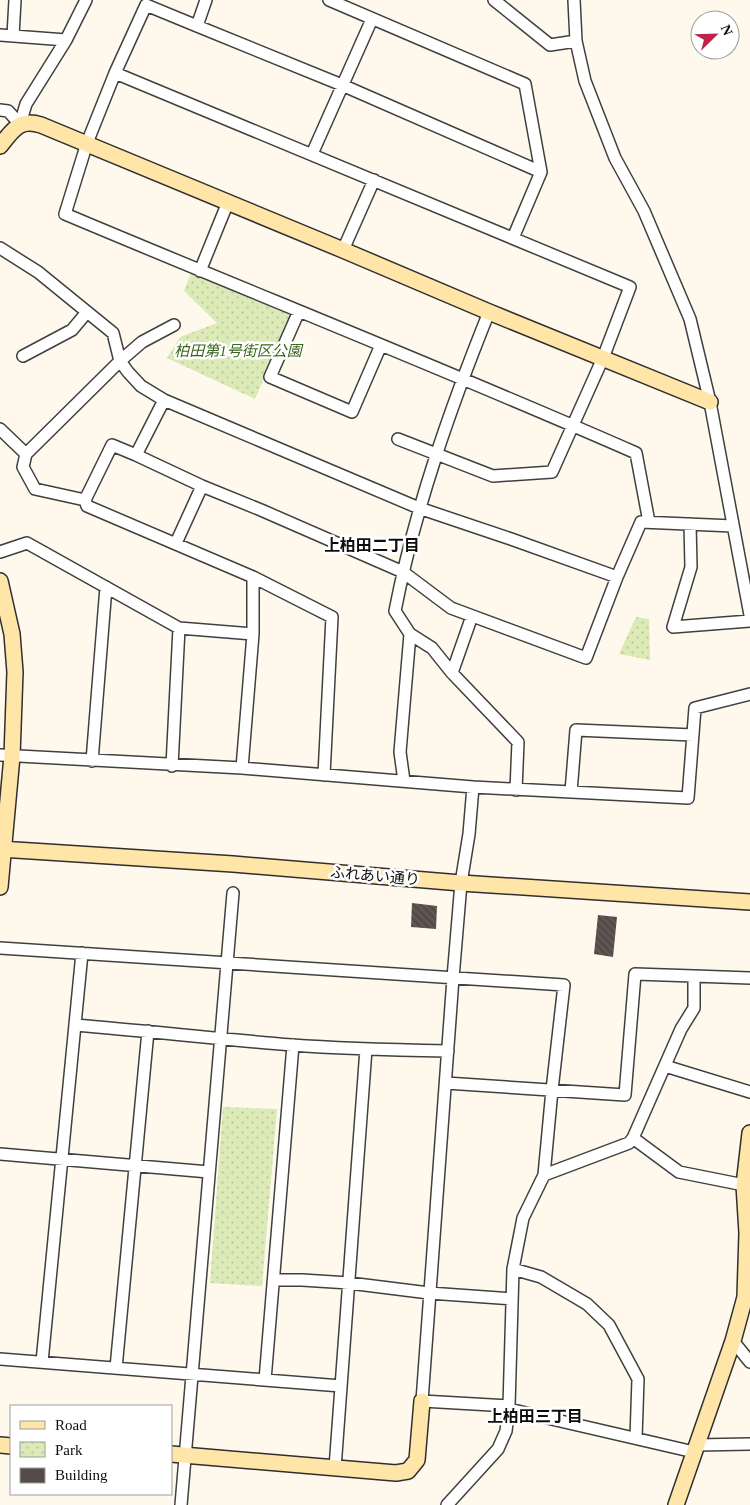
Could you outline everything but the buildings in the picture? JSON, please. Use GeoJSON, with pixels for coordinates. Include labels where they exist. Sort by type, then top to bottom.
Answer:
{"type":"FeatureCollection","features":[{"type":"Feature","properties":{"kind":"street"},"geometry":{"type":"LineString","coordinates":[[13,36],[16,0]]}},
{"type":"Feature","properties":{"kind":"street"},"geometry":{"type":"LineString","coordinates":[[0,146],[20,124],[26,104],[66,40],[86,0]]}},
{"type":"Feature","properties":{"kind":"street"},"geometry":{"type":"LineString","coordinates":[[197,26],[206,0]]}},
{"type":"Feature","properties":{"kind":"street"},"geometry":{"type":"LineString","coordinates":[[329,0],[525,84],[541,172],[513,238]]}},
{"type":"Feature","properties":{"kind":"street"},"geometry":{"type":"LineString","coordinates":[[574,0],[576,41],[585,81],[615,158],[644,211],[690,320],[710,402],[733,526],[747,584],[750,615]]}},
{"type":"Feature","properties":{"kind":"street"},"geometry":{"type":"LineString","coordinates":[[498,2],[550,45],[576,41]]}},
{"type":"Feature","properties":{"kind":"street"},"geometry":{"type":"LineString","coordinates":[[541,172],[342,86],[146,6],[115,73],[87,144],[65,214],[636,452],[649,522]]}},
{"type":"Feature","properties":{"kind":"street"},"geometry":{"type":"LineString","coordinates":[[312,154],[372,18]]}},
{"type":"Feature","properties":{"kind":"street"},"geometry":{"type":"LineString","coordinates":[[0,35],[66,40]]}},
{"type":"Feature","properties":{"kind":"street"},"geometry":{"type":"LineString","coordinates":[[115,73],[630,287],[603,358],[552,472],[493,476],[398,439]]}},
{"type":"Feature","properties":{"kind":"street"},"geometry":{"type":"LineString","coordinates":[[0,110],[8,111],[20,124]]}},
{"type":"Feature","properties":{"kind":"street"},"geometry":{"type":"LineString","coordinates":[[20,124],[33,122],[710,402]]}},
{"type":"Feature","properties":{"kind":"street"},"geometry":{"type":"LineString","coordinates":[[343,250],[374,180]]}},
{"type":"Feature","properties":{"kind":"street"},"geometry":{"type":"LineString","coordinates":[[200,271],[228,202]]}},
{"type":"Feature","properties":{"kind":"street"},"geometry":{"type":"LineString","coordinates":[[0,248],[38,272],[114,333],[120,361],[141,386],[164,400],[419,508],[617,577]]}},
{"type":"Feature","properties":{"kind":"street"},"geometry":{"type":"LineString","coordinates":[[299,311],[270,377],[352,412],[381,345]]}},
{"type":"Feature","properties":{"kind":"street"},"geometry":{"type":"LineString","coordinates":[[23,356],[72,330],[87,312]]}},
{"type":"Feature","properties":{"kind":"street"},"geometry":{"type":"LineString","coordinates":[[489,312],[462,378],[419,508],[395,611],[410,634],[432,648],[452,673],[518,742],[516,790]]}},
{"type":"Feature","properties":{"kind":"street"},"geometry":{"type":"LineString","coordinates":[[84,500],[35,489],[23,467],[26,454],[120,361],[142,342],[174,324]]}},
{"type":"Feature","properties":{"kind":"street"},"geometry":{"type":"LineString","coordinates":[[136,455],[164,400]]}},
{"type":"Feature","properties":{"kind":"street"},"geometry":{"type":"LineString","coordinates":[[0,429],[26,454]]}},
{"type":"Feature","properties":{"kind":"street"},"geometry":{"type":"LineString","coordinates":[[84,500],[112,445],[202,486],[403,572],[451,608],[586,658],[617,577],[641,522],[733,526]]}},
{"type":"Feature","properties":{"kind":"street"},"geometry":{"type":"LineString","coordinates":[[176,543],[202,486]]}},
{"type":"Feature","properties":{"kind":"street"},"geometry":{"type":"LineString","coordinates":[[84,500],[87,506],[253,577],[332,616],[324,775]]}},
{"type":"Feature","properties":{"kind":"street"},"geometry":{"type":"LineString","coordinates":[[690,524],[691,567],[672,628],[750,620]]}},
{"type":"Feature","properties":{"kind":"street"},"geometry":{"type":"LineString","coordinates":[[0,552],[27,543],[179,628],[253,634]]}},
{"type":"Feature","properties":{"kind":"street"},"geometry":{"type":"LineString","coordinates":[[242,768],[253,634],[253,577]]}},
{"type":"Feature","properties":{"kind":"street"},"geometry":{"type":"LineString","coordinates":[[0,581],[12,634],[15,662],[6,756],[0,887]]}},
{"type":"Feature","properties":{"kind":"street"},"geometry":{"type":"LineString","coordinates":[[92,761],[106,587]]}},
{"type":"Feature","properties":{"kind":"street"},"geometry":{"type":"LineString","coordinates":[[452,673],[472,616]]}},
{"type":"Feature","properties":{"kind":"street"},"geometry":{"type":"LineString","coordinates":[[172,766],[179,628]]}},
{"type":"Feature","properties":{"kind":"street"},"geometry":{"type":"LineString","coordinates":[[404,781],[400,752],[410,634]]}},
{"type":"Feature","properties":{"kind":"street"},"geometry":{"type":"LineString","coordinates":[[6,756],[172,766],[242,768],[473,788],[688,798],[695,708],[750,694]]}},
{"type":"Feature","properties":{"kind":"street"},"geometry":{"type":"LineString","coordinates":[[571,792],[576,730],[693,735]]}},
{"type":"Feature","properties":{"kind":"street"},"geometry":{"type":"LineString","coordinates":[[178,1454],[396,1473],[408,1471],[417,1460],[453,978],[461,883],[473,788]]}},
{"type":"Feature","properties":{"kind":"street","name":"ふれあい通り"},"geometry":{"type":"LineString","coordinates":[[2,850],[233,864],[461,883],[750,902]]}},
{"type":"Feature","properties":{"kind":"street"},"geometry":{"type":"LineString","coordinates":[[181,1505],[178,1454],[191,1374],[233,893]]}},
{"type":"Feature","properties":{"kind":"street"},"geometry":{"type":"LineString","coordinates":[[0,948],[564,985],[544,1175],[523,1218],[513,1269],[509,1408],[506,1431],[498,1449],[447,1505]]}},
{"type":"Feature","properties":{"kind":"street"},"geometry":{"type":"LineString","coordinates":[[42,1362],[82,953]]}},
{"type":"Feature","properties":{"kind":"street"},"geometry":{"type":"LineString","coordinates":[[446,1083],[625,1095],[635,974],[750,978]]}},
{"type":"Feature","properties":{"kind":"street"},"geometry":{"type":"LineString","coordinates":[[544,1175],[629,1143],[633,1138],[681,1029],[694,1008],[694,976]]}},
{"type":"Feature","properties":{"kind":"street"},"geometry":{"type":"LineString","coordinates":[[75,1025],[293,1045],[448,1051]]}},
{"type":"Feature","properties":{"kind":"street"},"geometry":{"type":"LineString","coordinates":[[116,1368],[148,1031]]}},
{"type":"Feature","properties":{"kind":"street"},"geometry":{"type":"LineString","coordinates":[[265,1380],[293,1045]]}},
{"type":"Feature","properties":{"kind":"street"},"geometry":{"type":"LineString","coordinates":[[335,1468],[366,1049]]}},
{"type":"Feature","properties":{"kind":"street"},"geometry":{"type":"LineString","coordinates":[[665,1066],[750,1092]]}},
{"type":"Feature","properties":{"kind":"street"},"geometry":{"type":"LineString","coordinates":[[676,1505],[733,1341],[745,1297],[747,1233],[744,1185],[750,1133]]}},
{"type":"Feature","properties":{"kind":"street"},"geometry":{"type":"LineString","coordinates":[[633,1138],[679,1172],[744,1185]]}},
{"type":"Feature","properties":{"kind":"street"},"geometry":{"type":"LineString","coordinates":[[0,1154],[209,1172]]}},
{"type":"Feature","properties":{"kind":"street"},"geometry":{"type":"LineString","coordinates":[[513,1269],[541,1277],[586,1304],[609,1326],[638,1379],[636,1438]]}},
{"type":"Feature","properties":{"kind":"street"},"geometry":{"type":"LineString","coordinates":[[274,1280],[349,1283],[429,1293],[512,1299]]}},
{"type":"Feature","properties":{"kind":"street"},"geometry":{"type":"LineString","coordinates":[[733,1341],[750,1362]]}},
{"type":"Feature","properties":{"kind":"street"},"geometry":{"type":"LineString","coordinates":[[0,1359],[341,1386]]}},
{"type":"Feature","properties":{"kind":"street"},"geometry":{"type":"LineString","coordinates":[[422,1401],[509,1408],[636,1438],[695,1448],[750,1444]]}},
{"type":"Feature","properties":{"kind":"green space","name":"柏田第1号街区公園"},"geometry":{"type":"Polygon","coordinates":[[[193,268],[287,308],[291,316],[255,399],[167,358],[180,337],[217,323],[184,291],[193,268]]]}},
{"type":"Feature","properties":{"kind":"green space"},"geometry":{"type":"Polygon","coordinates":[[[636,617],[649,619],[650,660],[619,654],[636,617]]]}},
{"type":"Feature","properties":{"kind":"green space"},"geometry":{"type":"Polygon","coordinates":[[[223,1107],[277,1109],[262,1286],[210,1283],[223,1107]]]}},
{"type":"Feature","properties":{"kind":"district","name":"上柏田二丁目"},"geometry":{"type":"Point","coordinates":[372,545]}},
{"type":"Feature","properties":{"kind":"district","name":"上柏田三丁目"},"geometry":{"type":"Point","coordinates":[535,1416]}}]}
